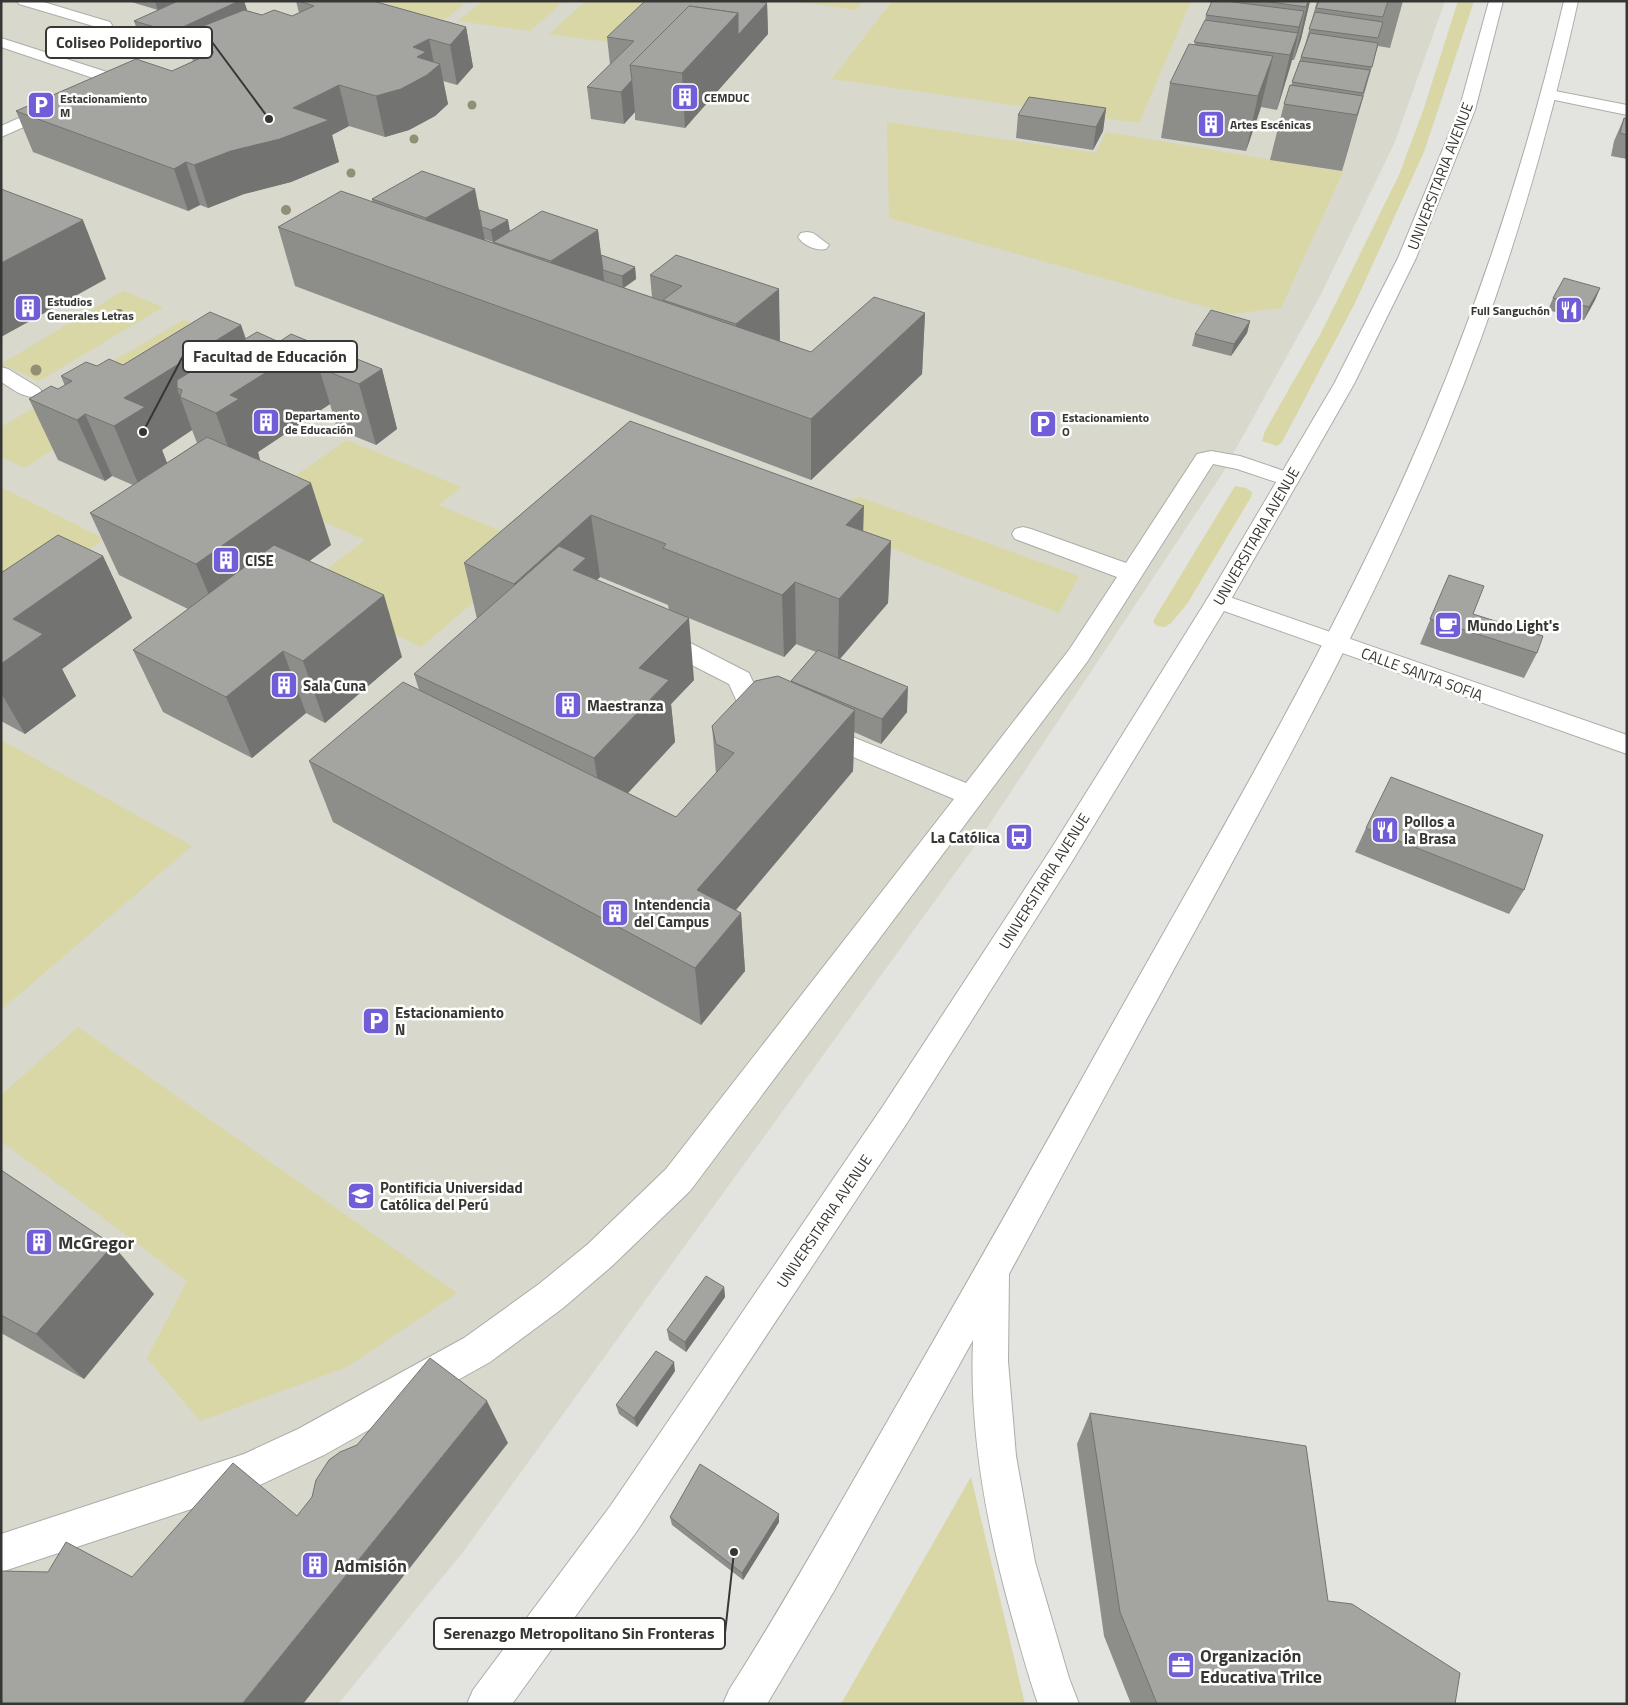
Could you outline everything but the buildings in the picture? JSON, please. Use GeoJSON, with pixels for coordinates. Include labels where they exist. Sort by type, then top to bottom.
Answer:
{"type":"FeatureCollection","features":[{"type":"Feature","properties":{"kind":"main road"},"geometry":{"type":"LineString","coordinates":[[24,1],[105,25]]}},
{"type":"Feature","properties":{"kind":"main road","name":"UNIVERSITARIA AVENUE"},"geometry":{"type":"LineString","coordinates":[[487,1704],[624,1518],[888,1124],[1061,856],[1218,601],[1344,384],[1407,258],[1467,110],[1496,1]]}},
{"type":"Feature","properties":{"kind":"main road"},"geometry":{"type":"LineString","coordinates":[[743,1704],[787,1636],[993,1272],[1336,643],[1379,556],[1444,410],[1493,278],[1550,95],[1571,1]]}},
{"type":"Feature","properties":{"kind":"main road"},"geometry":{"type":"LineString","coordinates":[[1,42],[105,76],[110,80],[108,85],[1,132]]}},
{"type":"Feature","properties":{"kind":"main road"},"geometry":{"type":"LineString","coordinates":[[1550,95],[1627,110]]}},
{"type":"Feature","properties":{"kind":"main road"},"geometry":{"type":"LineString","coordinates":[[1,372],[32,392]]}},
{"type":"Feature","properties":{"kind":"main road"},"geometry":{"type":"LineString","coordinates":[[1,1554],[249,1471],[284,1457],[477,1350],[552,1296],[600,1255],[678,1180],[1078,656],[1203,461],[1208,456],[1228,460],[1288,480]]}},
{"type":"Feature","properties":{"kind":"main road"},"geometry":{"type":"LineString","coordinates":[[1024,534],[1130,573]]}},
{"type":"Feature","properties":{"kind":"main road","name":"CALLE SANTA SOFIA"},"geometry":{"type":"LineString","coordinates":[[1218,601],[1627,745]]}},
{"type":"Feature","properties":{"kind":"main road"},"geometry":{"type":"LineString","coordinates":[[637,626],[740,679],[746,696],[766,711],[970,796]]}},
{"type":"Feature","properties":{"kind":"main road"},"geometry":{"type":"LineString","coordinates":[[993,1272],[990,1361],[997,1456],[1016,1562],[1049,1678],[1059,1704]]}},
{"type":"Feature","properties":{"kind":"shaded area","name":"Pontificia Universidad Católica del Perú"},"geometry":{"type":"Polygon","coordinates":[[[1,1],[1445,1],[1394,144],[1319,298],[1222,474],[979,840],[463,1552],[338,1704],[1,1704],[1,1]]]}},
{"type":"Feature","properties":{"kind":"shaded area"},"geometry":{"type":"Polygon","coordinates":[[[388,1],[468,1],[445,19],[377,10],[388,1]]]}},
{"type":"Feature","properties":{"kind":"shaded area"},"geometry":{"type":"Polygon","coordinates":[[[483,1],[564,1],[530,31],[458,21],[483,1]]]}},
{"type":"Feature","properties":{"kind":"shaded area"},"geometry":{"type":"Polygon","coordinates":[[[586,1],[651,1],[607,42],[549,34],[586,1]]]}},
{"type":"Feature","properties":{"kind":"shaded area"},"geometry":{"type":"Polygon","coordinates":[[[794,1],[863,1],[856,10],[794,1]]]}},
{"type":"Feature","properties":{"kind":"shaded area"},"geometry":{"type":"Polygon","coordinates":[[[892,1],[1191,1],[1139,123],[832,79],[892,1]]]}},
{"type":"Feature","properties":{"kind":"shaded area"},"geometry":{"type":"Polygon","coordinates":[[[1458,1],[1474,1],[1424,152],[1355,303],[1282,442],[1277,446],[1262,441],[1265,431],[1321,333],[1399,175],[1423,111],[1458,1]]]}},
{"type":"Feature","properties":{"kind":"shaded area"},"geometry":{"type":"Polygon","coordinates":[[[887,122],[1096,153],[1106,132],[1343,172],[1281,308],[1231,314],[889,218],[887,122]]]}},
{"type":"Feature","properties":{"kind":"shaded area"},"geometry":{"type":"Polygon","coordinates":[[[123,291],[163,307],[39,381],[1,364],[123,291]]]}},
{"type":"Feature","properties":{"kind":"shaded area"},"geometry":{"type":"Polygon","coordinates":[[[183,320],[265,348],[105,414],[25,468],[1,457],[1,427],[183,320]]]}},
{"type":"Feature","properties":{"kind":"shaded area"},"geometry":{"type":"Polygon","coordinates":[[[347,440],[461,487],[439,505],[538,547],[421,647],[300,590],[365,540],[266,496],[347,440]]]}},
{"type":"Feature","properties":{"kind":"shaded area"},"geometry":{"type":"Polygon","coordinates":[[[1235,486],[1246,488],[1252,492],[1251,497],[1187,604],[1171,623],[1165,627],[1157,626],[1153,622],[1156,616],[1235,486]]]}},
{"type":"Feature","properties":{"kind":"shaded area"},"geometry":{"type":"Polygon","coordinates":[[[1,487],[104,539],[8,608],[1,605],[1,487]]]}},
{"type":"Feature","properties":{"kind":"shaded area"},"geometry":{"type":"Polygon","coordinates":[[[859,497],[1079,576],[1059,613],[803,514],[859,497]]]}},
{"type":"Feature","properties":{"kind":"shaded area"},"geometry":{"type":"Polygon","coordinates":[[[1,740],[192,846],[1,1010],[1,740]]]}},
{"type":"Feature","properties":{"kind":"shaded area"},"geometry":{"type":"Polygon","coordinates":[[[78,1027],[457,1293],[347,1367],[200,1421],[147,1358],[187,1281],[1,1141],[1,1095],[78,1027]]]}},
{"type":"Feature","properties":{"kind":"shaded area"},"geometry":{"type":"Polygon","coordinates":[[[971,1477],[1025,1704],[841,1704],[971,1477]]]}},
{"type":"Feature","properties":{"kind":"place","name":"CEMDUC"},"geometry":{"type":"Point","coordinates":[685,97]}},
{"type":"Feature","properties":{"kind":"place","name":"Estacionamiento M"},"geometry":{"type":"Point","coordinates":[41,105]}},
{"type":"Feature","properties":{"kind":"place","name":"Coliseo Polideportivo"},"geometry":{"type":"Point","coordinates":[269,119]}},
{"type":"Feature","properties":{"kind":"place","name":"Artes Escénicas"},"geometry":{"type":"Point","coordinates":[1211,124]}},
{"type":"Feature","properties":{"kind":"place","name":"Estudios Generales Letras"},"geometry":{"type":"Point","coordinates":[28,308]}},
{"type":"Feature","properties":{"kind":"place","name":"Full Sanguchón"},"geometry":{"type":"Point","coordinates":[1569,310]}},
{"type":"Feature","properties":{"kind":"place","name":"Departamento de Educación"},"geometry":{"type":"Point","coordinates":[266,422]}},
{"type":"Feature","properties":{"kind":"place","name":"Estacionamiento O"},"geometry":{"type":"Point","coordinates":[1043,424]}},
{"type":"Feature","properties":{"kind":"place","name":"Facultad de Educación"},"geometry":{"type":"Point","coordinates":[143,432]}},
{"type":"Feature","properties":{"kind":"place","name":"CISE"},"geometry":{"type":"Point","coordinates":[226,560]}},
{"type":"Feature","properties":{"kind":"place","name":"Mundo Light's"},"geometry":{"type":"Point","coordinates":[1448,625]}},
{"type":"Feature","properties":{"kind":"place","name":"Sala Cuna"},"geometry":{"type":"Point","coordinates":[284,685]}},
{"type":"Feature","properties":{"kind":"place","name":"Maestranza"},"geometry":{"type":"Point","coordinates":[568,705]}},
{"type":"Feature","properties":{"kind":"place","name":"Pollos a la Brasa"},"geometry":{"type":"Point","coordinates":[1385,830]}},
{"type":"Feature","properties":{"kind":"place","name":"La Católica"},"geometry":{"type":"Point","coordinates":[1019,837]}},
{"type":"Feature","properties":{"kind":"place","name":"Intendencia del Campus"},"geometry":{"type":"Point","coordinates":[615,913]}},
{"type":"Feature","properties":{"kind":"place","name":"Estacionamiento N"},"geometry":{"type":"Point","coordinates":[376,1021]}},
{"type":"Feature","properties":{"kind":"place","name":"Pontificia Universidad Católica del Perú"},"geometry":{"type":"Point","coordinates":[361,1196]}},
{"type":"Feature","properties":{"kind":"place","name":"McGregor"},"geometry":{"type":"Point","coordinates":[39,1242]}},
{"type":"Feature","properties":{"kind":"place","name":"Serenazgo Metropolitano Sin Fronteras"},"geometry":{"type":"Point","coordinates":[734,1552]}},
{"type":"Feature","properties":{"kind":"place","name":"Admisión"},"geometry":{"type":"Point","coordinates":[315,1565]}},
{"type":"Feature","properties":{"kind":"place","name":"Organización Educativa Trilce"},"geometry":{"type":"Point","coordinates":[1181,1665]}}]}
